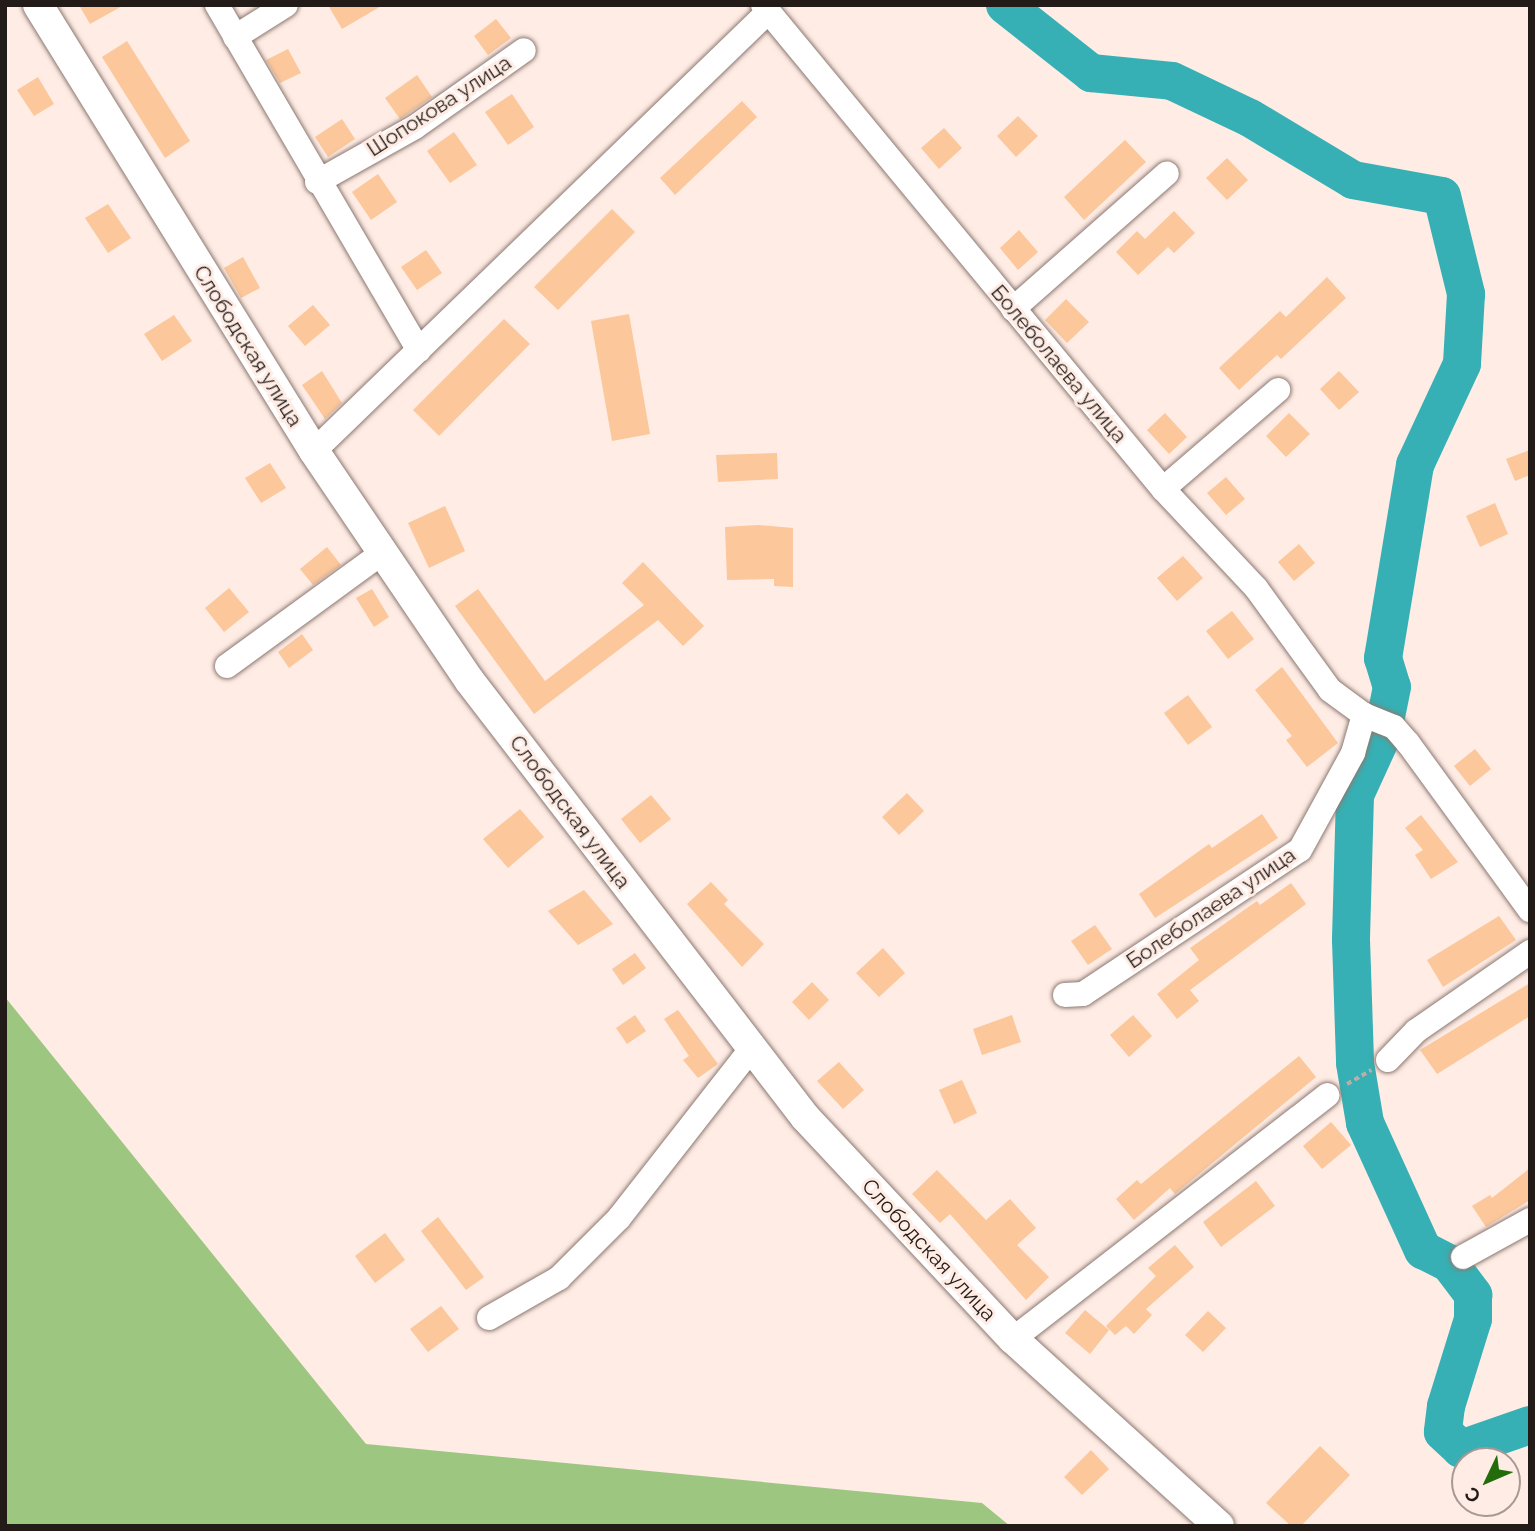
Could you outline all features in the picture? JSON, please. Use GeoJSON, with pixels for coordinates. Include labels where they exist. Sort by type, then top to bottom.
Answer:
{"type":"FeatureCollection","features":[{"type":"Feature","properties":{"kind":"street","name":"Слободская улица"},"geometry":{"type":"LineString","coordinates":[[38,5],[314,452],[469,680],[805,1117],[1013,1339],[1219,1526]]}},
{"type":"Feature","properties":{"kind":"street"},"geometry":{"type":"LineString","coordinates":[[217,5],[317,182],[419,350]]}},
{"type":"Feature","properties":{"kind":"street"},"geometry":{"type":"LineString","coordinates":[[235,37],[286,5]]}},
{"type":"Feature","properties":{"kind":"street"},"geometry":{"type":"LineString","coordinates":[[314,452],[765,8]]}},
{"type":"Feature","properties":{"kind":"street","name":"Болеболаева улица"},"geometry":{"type":"LineString","coordinates":[[765,8],[1163,489],[1256,588],[1330,690],[1364,715],[1394,727],[1408,743],[1530,910]]}},
{"type":"Feature","properties":{"kind":"street","name":"Шопокова улица"},"geometry":{"type":"LineString","coordinates":[[317,182],[415,127],[524,50]]}},
{"type":"Feature","properties":{"kind":"street"},"geometry":{"type":"LineString","coordinates":[[1013,309],[1167,173]]}},
{"type":"Feature","properties":{"kind":"street"},"geometry":{"type":"LineString","coordinates":[[1163,489],[1278,390]]}},
{"type":"Feature","properties":{"kind":"street"},"geometry":{"type":"LineString","coordinates":[[227,666],[383,553]]}},
{"type":"Feature","properties":{"kind":"street","name":"Болеболаева улица"},"geometry":{"type":"LineString","coordinates":[[1065,995],[1083,994],[1300,850],[1353,753],[1364,715]]}},
{"type":"Feature","properties":{"kind":"street"},"geometry":{"type":"LineString","coordinates":[[1388,1060],[1416,1031],[1530,952]]}},
{"type":"Feature","properties":{"kind":"street"},"geometry":{"type":"LineString","coordinates":[[489,1318],[559,1278],[619,1218],[752,1048]]}},
{"type":"Feature","properties":{"kind":"street"},"geometry":{"type":"LineString","coordinates":[[1013,1339],[1327,1096]]}},
{"type":"Feature","properties":{"kind":"street"},"geometry":{"type":"LineString","coordinates":[[1463,1257],[1530,1220]]}},
{"type":"Feature","properties":{"kind":"path"},"geometry":{"type":"LineString","coordinates":[[1327,1096],[1388,1060]]}},
{"type":"Feature","properties":{"kind":"green space"},"geometry":{"type":"Polygon","coordinates":[[[5,997],[366,1444],[982,1503],[1010,1526],[5,1526],[5,997]]]}},
{"type":"Feature","properties":{"kind":"building"},"geometry":{"type":"Polygon","coordinates":[[[79,5],[124,5],[90,24],[79,5]]]}},
{"type":"Feature","properties":{"kind":"building"},"geometry":{"type":"Polygon","coordinates":[[[328,5],[383,5],[342,29],[328,5]]]}},
{"type":"Feature","properties":{"kind":"building"},"geometry":{"type":"Polygon","coordinates":[[[496,19],[511,38],[488,55],[474,36],[496,19]]]}},
{"type":"Feature","properties":{"kind":"building"},"geometry":{"type":"Polygon","coordinates":[[[127,41],[190,141],[165,158],[102,57],[127,41]]]}},
{"type":"Feature","properties":{"kind":"building"},"geometry":{"type":"Polygon","coordinates":[[[288,49],[301,73],[280,83],[266,60],[288,49]]]}},
{"type":"Feature","properties":{"kind":"building"},"geometry":{"type":"Polygon","coordinates":[[[417,75],[432,97],[400,119],[385,98],[417,75]]]}},
{"type":"Feature","properties":{"kind":"building"},"geometry":{"type":"Polygon","coordinates":[[[38,77],[54,104],[34,116],[17,90],[38,77]]]}},
{"type":"Feature","properties":{"kind":"building"},"geometry":{"type":"Polygon","coordinates":[[[512,94],[534,127],[508,145],[485,112],[512,94]]]}},
{"type":"Feature","properties":{"kind":"building"},"geometry":{"type":"Polygon","coordinates":[[[742,101],[757,117],[675,195],[660,178],[742,101]]]}},
{"type":"Feature","properties":{"kind":"building"},"geometry":{"type":"Polygon","coordinates":[[[1018,116],[1038,136],[1016,157],[997,136],[1018,116]]]}},
{"type":"Feature","properties":{"kind":"building"},"geometry":{"type":"Polygon","coordinates":[[[342,119],[355,139],[328,157],[315,137],[342,119]]]}},
{"type":"Feature","properties":{"kind":"building"},"geometry":{"type":"Polygon","coordinates":[[[944,128],[962,148],[939,169],[921,148],[944,128]]]}},
{"type":"Feature","properties":{"kind":"building"},"geometry":{"type":"Polygon","coordinates":[[[454,132],[477,165],[450,183],[427,151],[454,132]]]}},
{"type":"Feature","properties":{"kind":"building"},"geometry":{"type":"Polygon","coordinates":[[[1125,140],[1146,162],[1084,220],[1064,197],[1125,140]]]}},
{"type":"Feature","properties":{"kind":"building"},"geometry":{"type":"Polygon","coordinates":[[[1227,158],[1248,180],[1227,200],[1206,178],[1227,158]]]}},
{"type":"Feature","properties":{"kind":"building"},"geometry":{"type":"Polygon","coordinates":[[[378,174],[397,202],[371,220],[352,192],[378,174]]]}},
{"type":"Feature","properties":{"kind":"building"},"geometry":{"type":"Polygon","coordinates":[[[108,204],[131,238],[108,253],[85,218],[108,204]]]}},
{"type":"Feature","properties":{"kind":"building"},"geometry":{"type":"Polygon","coordinates":[[[612,209],[635,232],[558,310],[534,287],[612,209]]]}},
{"type":"Feature","properties":{"kind":"building"},"geometry":{"type":"Polygon","coordinates":[[[1174,211],[1195,233],[1174,253],[1168,247],[1138,275],[1116,252],[1137,231],[1145,239],[1174,211]]]}},
{"type":"Feature","properties":{"kind":"building"},"geometry":{"type":"Polygon","coordinates":[[[1019,230],[1038,252],[1018,270],[1000,248],[1019,230]]]}},
{"type":"Feature","properties":{"kind":"building"},"geometry":{"type":"Polygon","coordinates":[[[426,250],[442,273],[417,290],[401,267],[426,250]]]}},
{"type":"Feature","properties":{"kind":"building"},"geometry":{"type":"Polygon","coordinates":[[[243,257],[260,288],[241,298],[224,268],[243,257]]]}},
{"type":"Feature","properties":{"kind":"building"},"geometry":{"type":"Polygon","coordinates":[[[1327,277],[1346,298],[1281,359],[1277,355],[1239,390],[1219,368],[1280,311],[1286,317],[1327,277]]]}},
{"type":"Feature","properties":{"kind":"building"},"geometry":{"type":"Polygon","coordinates":[[[1066,299],[1089,322],[1067,343],[1045,320],[1066,299]]]}},
{"type":"Feature","properties":{"kind":"building"},"geometry":{"type":"Polygon","coordinates":[[[313,305],[330,325],[305,346],[288,326],[313,305]]]}},
{"type":"Feature","properties":{"kind":"building"},"geometry":{"type":"Polygon","coordinates":[[[629,314],[650,434],[612,441],[591,321],[629,314]]]}},
{"type":"Feature","properties":{"kind":"building"},"geometry":{"type":"Polygon","coordinates":[[[174,315],[192,341],[162,361],[144,334],[174,315]]]}},
{"type":"Feature","properties":{"kind":"building"},"geometry":{"type":"Polygon","coordinates":[[[504,319],[530,344],[439,436],[413,410],[504,319]]]}},
{"type":"Feature","properties":{"kind":"building"},"geometry":{"type":"Polygon","coordinates":[[[322,371],[342,403],[325,419],[302,385],[322,371]]]}},
{"type":"Feature","properties":{"kind":"building"},"geometry":{"type":"Polygon","coordinates":[[[1339,371],[1359,392],[1339,410],[1320,389],[1339,371]]]}},
{"type":"Feature","properties":{"kind":"building"},"geometry":{"type":"Polygon","coordinates":[[[1165,413],[1187,437],[1169,454],[1147,430],[1165,413]]]}},
{"type":"Feature","properties":{"kind":"building"},"geometry":{"type":"Polygon","coordinates":[[[1289,413],[1310,434],[1286,457],[1266,436],[1289,413]]]}},
{"type":"Feature","properties":{"kind":"building"},"geometry":{"type":"Polygon","coordinates":[[[1530,450],[1530,475],[1515,481],[1506,459],[1530,450]]]}},
{"type":"Feature","properties":{"kind":"building"},"geometry":{"type":"Polygon","coordinates":[[[777,453],[778,479],[718,482],[716,455],[777,453]]]}},
{"type":"Feature","properties":{"kind":"building"},"geometry":{"type":"Polygon","coordinates":[[[270,463],[286,488],[261,503],[245,478],[270,463]]]}},
{"type":"Feature","properties":{"kind":"building"},"geometry":{"type":"Polygon","coordinates":[[[1226,477],[1245,499],[1226,515],[1207,493],[1226,477]]]}},
{"type":"Feature","properties":{"kind":"building"},"geometry":{"type":"Polygon","coordinates":[[[1495,503],[1508,534],[1480,547],[1466,516],[1495,503]]]}},
{"type":"Feature","properties":{"kind":"building"},"geometry":{"type":"Polygon","coordinates":[[[445,506],[465,551],[429,568],[408,523],[445,506]]]}},
{"type":"Feature","properties":{"kind":"building"},"geometry":{"type":"Polygon","coordinates":[[[758,525],[793,528],[793,587],[774,586],[774,579],[727,580],[725,527],[758,525]]]}},
{"type":"Feature","properties":{"kind":"building"},"geometry":{"type":"Polygon","coordinates":[[[1299,544],[1315,563],[1294,581],[1278,562],[1299,544]]]}},
{"type":"Feature","properties":{"kind":"building"},"geometry":{"type":"Polygon","coordinates":[[[327,547],[341,565],[313,585],[300,569],[327,547]]]}},
{"type":"Feature","properties":{"kind":"building"},"geometry":{"type":"Polygon","coordinates":[[[1183,556],[1203,578],[1177,601],[1157,578],[1183,556]]]}},
{"type":"Feature","properties":{"kind":"building"},"geometry":{"type":"Polygon","coordinates":[[[643,562],[704,626],[683,646],[658,620],[534,714],[455,606],[478,589],[545,681],[644,605],[622,583],[643,562]]]}},
{"type":"Feature","properties":{"kind":"building"},"geometry":{"type":"Polygon","coordinates":[[[229,588],[249,612],[224,632],[205,608],[229,588]]]}},
{"type":"Feature","properties":{"kind":"building"},"geometry":{"type":"Polygon","coordinates":[[[372,589],[389,617],[374,627],[356,598],[372,589]]]}},
{"type":"Feature","properties":{"kind":"building"},"geometry":{"type":"Polygon","coordinates":[[[1232,611],[1254,639],[1228,659],[1206,631],[1232,611]]]}},
{"type":"Feature","properties":{"kind":"building"},"geometry":{"type":"Polygon","coordinates":[[[302,634],[313,650],[289,668],[278,652],[302,634]]]}},
{"type":"Feature","properties":{"kind":"building"},"geometry":{"type":"Polygon","coordinates":[[[1282,667],[1338,743],[1307,767],[1286,740],[1292,736],[1255,690],[1282,667]]]}},
{"type":"Feature","properties":{"kind":"building"},"geometry":{"type":"Polygon","coordinates":[[[1188,695],[1212,727],[1188,745],[1164,713],[1188,695]]]}},
{"type":"Feature","properties":{"kind":"building"},"geometry":{"type":"Polygon","coordinates":[[[1475,749],[1491,769],[1470,786],[1454,766],[1475,749]]]}},
{"type":"Feature","properties":{"kind":"building"},"geometry":{"type":"Polygon","coordinates":[[[907,793],[924,811],[899,835],[882,817],[907,793]]]}},
{"type":"Feature","properties":{"kind":"building"},"geometry":{"type":"Polygon","coordinates":[[[651,795],[671,819],[640,843],[621,819],[651,795]]]}},
{"type":"Feature","properties":{"kind":"building"},"geometry":{"type":"Polygon","coordinates":[[[520,809],[544,837],[508,868],[483,839],[520,809]]]}},
{"type":"Feature","properties":{"kind":"building"},"geometry":{"type":"Polygon","coordinates":[[[1262,814],[1278,838],[1155,918],[1139,894],[1209,844],[1212,848],[1262,814]]]}},
{"type":"Feature","properties":{"kind":"building"},"geometry":{"type":"Polygon","coordinates":[[[1421,815],[1458,862],[1431,879],[1415,855],[1423,850],[1405,828],[1421,815]]]}},
{"type":"Feature","properties":{"kind":"building"},"geometry":{"type":"Polygon","coordinates":[[[711,882],[728,900],[724,904],[764,944],[742,967],[687,904],[711,882]]]}},
{"type":"Feature","properties":{"kind":"building"},"geometry":{"type":"Polygon","coordinates":[[[1291,883],[1306,904],[1190,990],[1199,1001],[1177,1019],[1157,994],[1199,960],[1190,948],[1257,901],[1260,905],[1291,883]]]}},
{"type":"Feature","properties":{"kind":"building"},"geometry":{"type":"Polygon","coordinates":[[[584,890],[613,924],[578,945],[548,911],[584,890]]]}},
{"type":"Feature","properties":{"kind":"building"},"geometry":{"type":"Polygon","coordinates":[[[1499,916],[1516,940],[1443,987],[1427,960],[1499,916]]]}},
{"type":"Feature","properties":{"kind":"building"},"geometry":{"type":"Polygon","coordinates":[[[1095,925],[1112,949],[1088,965],[1071,941],[1095,925]]]}},
{"type":"Feature","properties":{"kind":"building"},"geometry":{"type":"Polygon","coordinates":[[[883,948],[905,973],[879,997],[856,973],[883,948]]]}},
{"type":"Feature","properties":{"kind":"building"},"geometry":{"type":"Polygon","coordinates":[[[635,953],[646,968],[623,985],[612,969],[635,953]]]}},
{"type":"Feature","properties":{"kind":"building"},"geometry":{"type":"Polygon","coordinates":[[[812,982],[829,1000],[809,1020],[792,1002],[812,982]]]}},
{"type":"Feature","properties":{"kind":"building"},"geometry":{"type":"Polygon","coordinates":[[[1530,983],[1530,1016],[1437,1074],[1420,1050],[1530,983]]]}},
{"type":"Feature","properties":{"kind":"building"},"geometry":{"type":"Polygon","coordinates":[[[678,1010],[718,1064],[698,1078],[683,1060],[689,1056],[664,1019],[678,1010]]]}},
{"type":"Feature","properties":{"kind":"building"},"geometry":{"type":"Polygon","coordinates":[[[635,1015],[646,1031],[627,1044],[616,1028],[635,1015]]]}},
{"type":"Feature","properties":{"kind":"building"},"geometry":{"type":"Polygon","coordinates":[[[1012,1015],[1021,1042],[982,1055],[973,1029],[1012,1015]]]}},
{"type":"Feature","properties":{"kind":"building"},"geometry":{"type":"Polygon","coordinates":[[[1133,1015],[1152,1036],[1129,1057],[1110,1035],[1133,1015]]]}},
{"type":"Feature","properties":{"kind":"building"},"geometry":{"type":"Polygon","coordinates":[[[1299,1056],[1316,1077],[1175,1194],[1170,1188],[1134,1220],[1116,1199],[1137,1180],[1141,1184],[1299,1056]]]}},
{"type":"Feature","properties":{"kind":"building"},"geometry":{"type":"Polygon","coordinates":[[[839,1062],[864,1090],[843,1109],[817,1081],[839,1062]]]}},
{"type":"Feature","properties":{"kind":"building"},"geometry":{"type":"Polygon","coordinates":[[[962,1080],[977,1113],[954,1124],[939,1090],[962,1080]]]}},
{"type":"Feature","properties":{"kind":"building"},"geometry":{"type":"Polygon","coordinates":[[[1331,1122],[1351,1145],[1322,1169],[1303,1146],[1331,1122]]]}},
{"type":"Feature","properties":{"kind":"building"},"geometry":{"type":"Polygon","coordinates":[[[1530,1168],[1530,1200],[1486,1227],[1472,1206],[1490,1195],[1492,1198],[1530,1168]]]}},
{"type":"Feature","properties":{"kind":"building"},"geometry":{"type":"Polygon","coordinates":[[[937,1170],[986,1220],[1010,1199],[1036,1228],[1017,1245],[1049,1277],[1026,1300],[950,1214],[940,1223],[912,1194],[937,1170]]]}},
{"type":"Feature","properties":{"kind":"building"},"geometry":{"type":"Polygon","coordinates":[[[1256,1181],[1275,1206],[1221,1247],[1203,1222],[1256,1181]]]}},
{"type":"Feature","properties":{"kind":"building"},"geometry":{"type":"Polygon","coordinates":[[[438,1217],[484,1277],[466,1290],[421,1231],[438,1217]]]}},
{"type":"Feature","properties":{"kind":"building"},"geometry":{"type":"Polygon","coordinates":[[[385,1233],[405,1260],[375,1283],[355,1256],[385,1233]]]}},
{"type":"Feature","properties":{"kind":"building"},"geometry":{"type":"Polygon","coordinates":[[[1175,1245],[1194,1267],[1146,1309],[1152,1315],[1134,1334],[1126,1326],[1115,1335],[1106,1326],[1156,1276],[1148,1268],[1175,1245]]]}},
{"type":"Feature","properties":{"kind":"building"},"geometry":{"type":"Polygon","coordinates":[[[441,1306],[459,1329],[428,1352],[410,1329],[441,1306]]]}},
{"type":"Feature","properties":{"kind":"building"},"geometry":{"type":"Polygon","coordinates":[[[1085,1310],[1109,1330],[1090,1354],[1065,1333],[1085,1310]]]}},
{"type":"Feature","properties":{"kind":"building"},"geometry":{"type":"Polygon","coordinates":[[[1208,1311],[1226,1328],[1203,1352],[1185,1335],[1208,1311]]]}},
{"type":"Feature","properties":{"kind":"building"},"geometry":{"type":"Polygon","coordinates":[[[1320,1446],[1350,1475],[1301,1526],[1291,1526],[1266,1503],[1320,1446]]]}},
{"type":"Feature","properties":{"kind":"building"},"geometry":{"type":"Polygon","coordinates":[[[1091,1450],[1109,1469],[1082,1495],[1064,1477],[1091,1450]]]}},
{"type":"Feature","properties":{"kind":"waterway"},"geometry":{"type":"LineString","coordinates":[[1005,5],[1091,73],[1172,81],[1250,118],[1353,180],[1442,196],[1466,294],[1462,364],[1415,465],[1383,658],[1392,687],[1382,736],[1355,795],[1351,940],[1355,1063],[1365,1123],[1423,1250],[1450,1264],[1473,1295],[1473,1319],[1446,1406],[1443,1432],[1461,1449],[1530,1425]]}}]}
